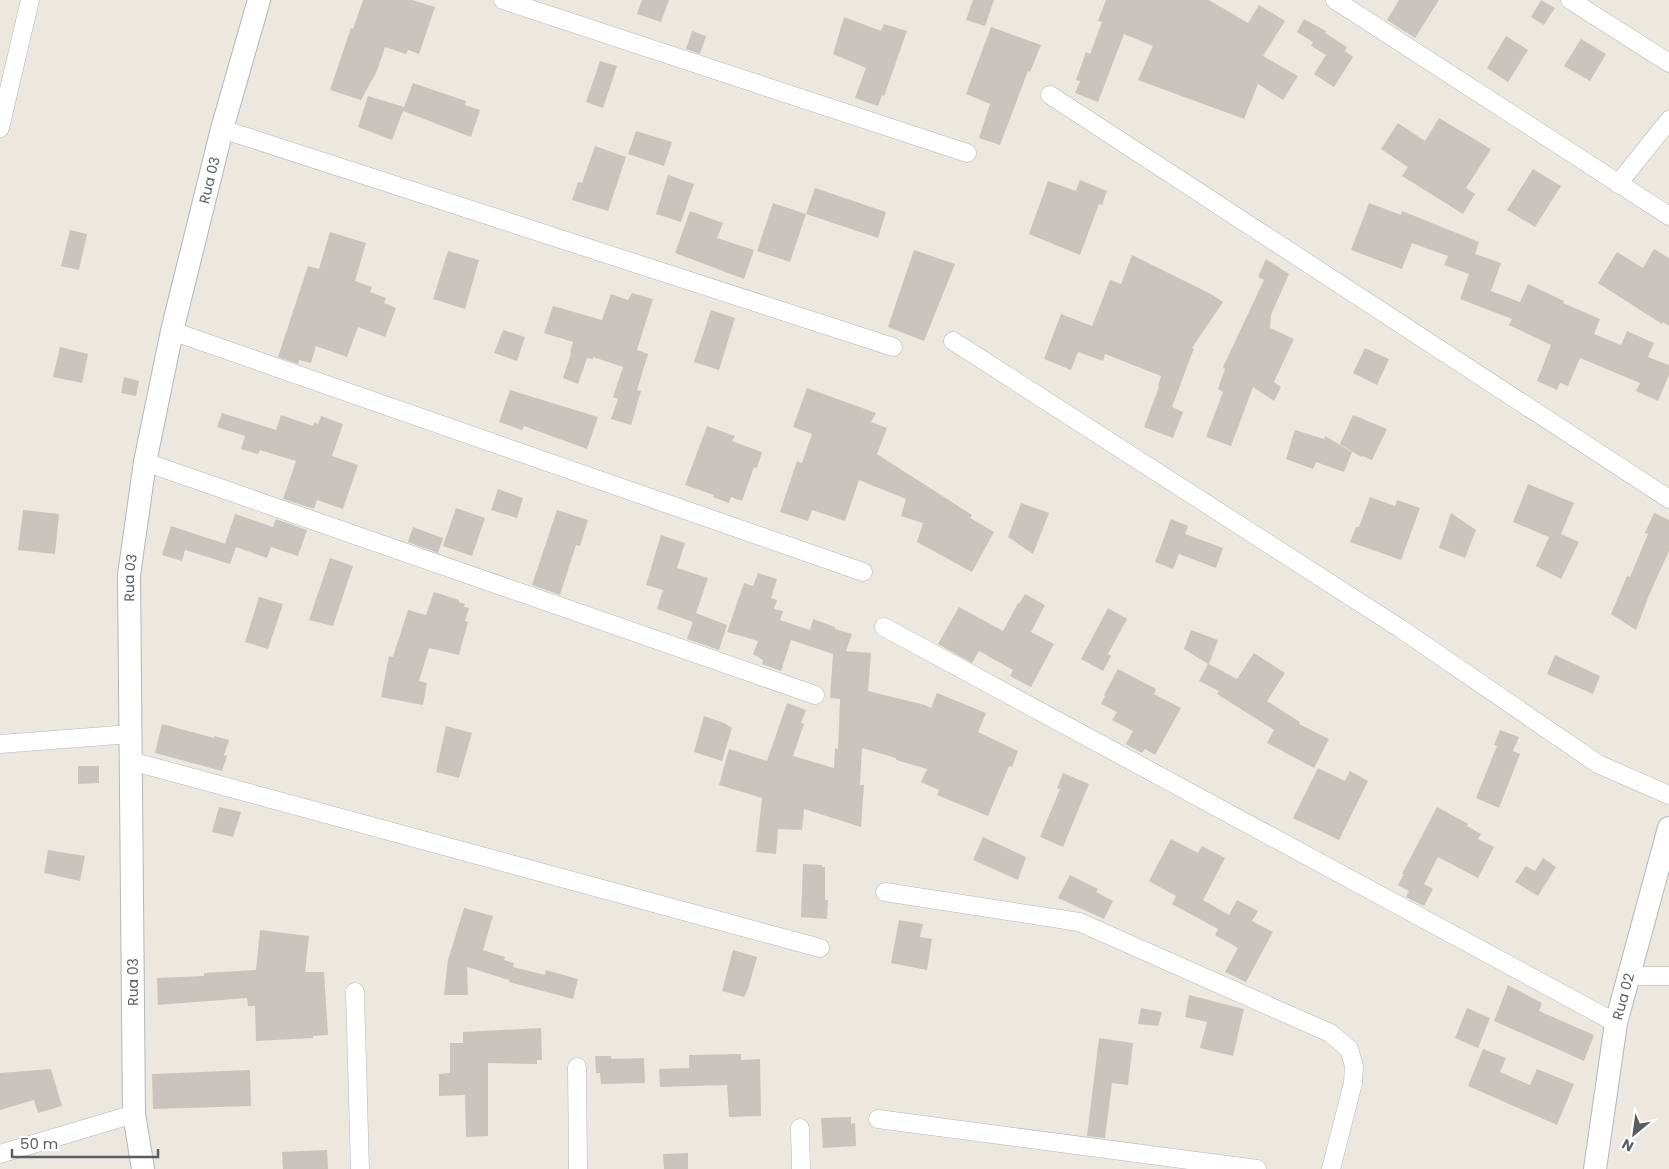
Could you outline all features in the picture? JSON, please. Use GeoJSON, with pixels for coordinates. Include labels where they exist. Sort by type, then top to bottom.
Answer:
{"type":"FeatureCollection","features":[{"type":"Feature","properties":{"kind":"street"},"geometry":{"type":"LineString","coordinates":[[0,128],[30,0]]}},
{"type":"Feature","properties":{"kind":"street","name":"Rua 03"},"geometry":{"type":"LineString","coordinates":[[143,1169],[134,1114],[129,575],[145,462],[172,331],[222,129],[258,0]]}},
{"type":"Feature","properties":{"kind":"street"},"geometry":{"type":"LineString","coordinates":[[503,0],[967,154]]}},
{"type":"Feature","properties":{"kind":"street"},"geometry":{"type":"LineString","coordinates":[[1335,0],[1669,216]]}},
{"type":"Feature","properties":{"kind":"street"},"geometry":{"type":"LineString","coordinates":[[1570,0],[1669,63]]}},
{"type":"Feature","properties":{"kind":"street"},"geometry":{"type":"LineString","coordinates":[[1050,95],[1669,499]]}},
{"type":"Feature","properties":{"kind":"street"},"geometry":{"type":"LineString","coordinates":[[1618,184],[1669,120]]}},
{"type":"Feature","properties":{"kind":"street"},"geometry":{"type":"LineString","coordinates":[[222,129],[893,347]]}},
{"type":"Feature","properties":{"kind":"street"},"geometry":{"type":"LineString","coordinates":[[172,331],[862,572]]}},
{"type":"Feature","properties":{"kind":"street"},"geometry":{"type":"LineString","coordinates":[[953,341],[1401,629],[1598,764],[1669,795]]}},
{"type":"Feature","properties":{"kind":"street"},"geometry":{"type":"LineString","coordinates":[[145,462],[815,695]]}},
{"type":"Feature","properties":{"kind":"street"},"geometry":{"type":"LineString","coordinates":[[884,626],[1616,1023]]}},
{"type":"Feature","properties":{"kind":"street"},"geometry":{"type":"LineString","coordinates":[[0,744],[131,734]]}},
{"type":"Feature","properties":{"kind":"street"},"geometry":{"type":"LineString","coordinates":[[131,761],[820,948]]}},
{"type":"Feature","properties":{"kind":"street","name":"Rua 02"},"geometry":{"type":"LineString","coordinates":[[1596,1169],[1616,1023],[1669,828]]}},
{"type":"Feature","properties":{"kind":"street"},"geometry":{"type":"LineString","coordinates":[[885,892],[1079,922],[1330,1033],[1349,1049],[1354,1066],[1353,1083],[1331,1169]]}},
{"type":"Feature","properties":{"kind":"street"},"geometry":{"type":"LineString","coordinates":[[1629,976],[1669,976]]}},
{"type":"Feature","properties":{"kind":"street"},"geometry":{"type":"LineString","coordinates":[[355,992],[360,1169]]}},
{"type":"Feature","properties":{"kind":"street"},"geometry":{"type":"LineString","coordinates":[[577,1067],[578,1169]]}},
{"type":"Feature","properties":{"kind":"street"},"geometry":{"type":"LineString","coordinates":[[0,1154],[134,1114]]}},
{"type":"Feature","properties":{"kind":"street"},"geometry":{"type":"LineString","coordinates":[[878,1119],[1257,1169]]}},
{"type":"Feature","properties":{"kind":"street"},"geometry":{"type":"LineString","coordinates":[[800,1128],[801,1169]]}},
{"type":"Feature","properties":{"kind":"building"},"geometry":{"type":"Polygon","coordinates":[[[363,0],[412,0],[435,7],[419,54],[408,50],[406,54],[385,47],[377,71],[361,100],[330,90],[351,28],[353,29],[363,0]]]}},
{"type":"Feature","properties":{"kind":"building"},"geometry":{"type":"Polygon","coordinates":[[[642,0],[669,0],[661,22],[637,14],[642,0]]]}},
{"type":"Feature","properties":{"kind":"building"},"geometry":{"type":"Polygon","coordinates":[[[973,0],[994,0],[985,26],[966,20],[973,0]]]}},
{"type":"Feature","properties":{"kind":"building"},"geometry":{"type":"Polygon","coordinates":[[[1106,0],[1209,0],[1248,23],[1259,5],[1285,21],[1263,56],[1298,76],[1283,100],[1258,84],[1244,119],[1138,80],[1153,46],[1124,34],[1098,102],[1075,93],[1080,81],[1076,80],[1086,52],[1090,54],[1102,22],[1098,21],[1106,0]]]}},
{"type":"Feature","properties":{"kind":"building"},"geometry":{"type":"Polygon","coordinates":[[[1399,0],[1439,0],[1415,38],[1387,20],[1399,0]]]}},
{"type":"Feature","properties":{"kind":"building"},"geometry":{"type":"Polygon","coordinates":[[[1541,0],[1555,8],[1544,25],[1531,17],[1541,0]]]}},
{"type":"Feature","properties":{"kind":"building"},"geometry":{"type":"Polygon","coordinates":[[[844,17],[881,31],[884,24],[907,31],[884,96],[882,95],[878,106],[855,98],[866,68],[833,54],[844,17]]]}},
{"type":"Feature","properties":{"kind":"building"},"geometry":{"type":"Polygon","coordinates":[[[1304,19],[1326,31],[1325,33],[1347,47],[1345,51],[1353,57],[1334,87],[1314,74],[1326,55],[1311,46],[1313,42],[1297,32],[1304,19]]]}},
{"type":"Feature","properties":{"kind":"building"},"geometry":{"type":"Polygon","coordinates":[[[991,27],[1041,45],[1030,72],[1028,71],[1000,145],[979,138],[990,104],[966,94],[991,27]]]}},
{"type":"Feature","properties":{"kind":"building"},"geometry":{"type":"Polygon","coordinates":[[[692,31],[706,36],[700,54],[686,49],[692,31]]]}},
{"type":"Feature","properties":{"kind":"building"},"geometry":{"type":"Polygon","coordinates":[[[1506,36],[1528,50],[1508,82],[1487,68],[1506,36]]]}},
{"type":"Feature","properties":{"kind":"building"},"geometry":{"type":"Polygon","coordinates":[[[1581,39],[1606,54],[1590,81],[1564,66],[1581,39]]]}},
{"type":"Feature","properties":{"kind":"building"},"geometry":{"type":"Polygon","coordinates":[[[600,61],[617,66],[603,108],[586,102],[600,61]]]}},
{"type":"Feature","properties":{"kind":"building"},"geometry":{"type":"Polygon","coordinates":[[[413,83],[466,101],[465,105],[480,110],[471,137],[403,111],[392,140],[358,127],[368,96],[404,107],[413,83]]]}},
{"type":"Feature","properties":{"kind":"building"},"geometry":{"type":"Polygon","coordinates":[[[1439,118],[1491,149],[1466,188],[1475,194],[1463,214],[1402,176],[1408,167],[1381,149],[1398,123],[1425,141],[1439,118]]]}},
{"type":"Feature","properties":{"kind":"building"},"geometry":{"type":"Polygon","coordinates":[[[636,131],[672,142],[664,166],[628,154],[636,131]]]}},
{"type":"Feature","properties":{"kind":"building"},"geometry":{"type":"Polygon","coordinates":[[[595,146],[626,157],[608,211],[572,200],[578,182],[582,183],[595,146]]]}},
{"type":"Feature","properties":{"kind":"building"},"geometry":{"type":"Polygon","coordinates":[[[1533,169],[1561,186],[1535,227],[1507,210],[1533,169]]]}},
{"type":"Feature","properties":{"kind":"building"},"geometry":{"type":"Polygon","coordinates":[[[668,175],[694,184],[681,222],[656,214],[668,175]]]}},
{"type":"Feature","properties":{"kind":"building"},"geometry":{"type":"Polygon","coordinates":[[[1080,180],[1107,191],[1102,205],[1099,204],[1080,255],[1029,234],[1048,181],[1076,191],[1080,180]]]}},
{"type":"Feature","properties":{"kind":"building"},"geometry":{"type":"Polygon","coordinates":[[[815,188],[886,212],[878,238],[806,214],[815,188]]]}},
{"type":"Feature","properties":{"kind":"building"},"geometry":{"type":"Polygon","coordinates":[[[773,203],[806,214],[790,262],[757,251],[773,203]]]}},
{"type":"Feature","properties":{"kind":"building"},"geometry":{"type":"Polygon","coordinates":[[[1369,203],[1401,215],[1402,211],[1479,242],[1475,254],[1501,263],[1491,291],[1520,302],[1528,284],[1564,301],[1563,303],[1600,319],[1594,334],[1621,345],[1627,331],[1654,343],[1648,357],[1669,365],[1669,375],[1658,401],[1636,391],[1640,383],[1580,358],[1568,386],[1560,383],[1557,390],[1537,381],[1551,345],[1509,325],[1512,319],[1460,299],[1469,274],[1444,265],[1448,256],[1412,243],[1402,269],[1351,250],[1369,203]]]}},
{"type":"Feature","properties":{"kind":"building"},"geometry":{"type":"Polygon","coordinates":[[[690,211],[723,223],[717,238],[754,250],[744,279],[675,253],[690,211]]]}},
{"type":"Feature","properties":{"kind":"building"},"geometry":{"type":"Polygon","coordinates":[[[70,230],[87,234],[79,270],[61,266],[70,230]]]}},
{"type":"Feature","properties":{"kind":"building"},"geometry":{"type":"Polygon","coordinates":[[[330,232],[366,243],[355,281],[372,287],[370,292],[386,298],[384,303],[396,308],[385,337],[358,327],[347,357],[316,346],[311,363],[299,360],[298,364],[278,357],[308,266],[319,269],[330,232]]]}},
{"type":"Feature","properties":{"kind":"building"},"geometry":{"type":"Polygon","coordinates":[[[1654,249],[1669,258],[1669,326],[1663,322],[1662,324],[1598,283],[1617,252],[1643,268],[1654,249]]]}},
{"type":"Feature","properties":{"kind":"building"},"geometry":{"type":"Polygon","coordinates":[[[914,250],[955,264],[924,341],[888,327],[914,250]]]}},
{"type":"Feature","properties":{"kind":"building"},"geometry":{"type":"Polygon","coordinates":[[[448,251],[479,260],[465,309],[433,299],[448,251]]]}},
{"type":"Feature","properties":{"kind":"building"},"geometry":{"type":"Polygon","coordinates":[[[1132,255],[1211,294],[1223,302],[1192,348],[1194,349],[1172,407],[1183,412],[1173,438],[1144,427],[1159,387],[1161,376],[1105,354],[1103,361],[1078,352],[1071,370],[1044,359],[1061,314],[1092,326],[1110,280],[1121,284],[1132,255]]]}},
{"type":"Feature","properties":{"kind":"building"},"geometry":{"type":"Polygon","coordinates":[[[1266,259],[1289,274],[1271,315],[1270,328],[1294,339],[1274,382],[1281,387],[1274,401],[1253,387],[1231,446],[1206,437],[1223,392],[1218,389],[1225,369],[1223,367],[1264,280],[1258,277],[1266,259]]]}},
{"type":"Feature","properties":{"kind":"building"},"geometry":{"type":"Polygon","coordinates":[[[632,293],[653,299],[637,350],[648,354],[637,390],[641,391],[631,425],[611,419],[618,399],[613,397],[623,367],[593,357],[593,359],[587,358],[578,384],[563,378],[573,342],[544,333],[553,306],[602,320],[611,294],[628,300],[632,293]]]}},
{"type":"Feature","properties":{"kind":"building"},"geometry":{"type":"Polygon","coordinates":[[[711,310],[735,318],[719,370],[694,362],[711,310]]]}},
{"type":"Feature","properties":{"kind":"building"},"geometry":{"type":"Polygon","coordinates":[[[503,330],[525,337],[517,361],[494,353],[503,330]]]}},
{"type":"Feature","properties":{"kind":"building"},"geometry":{"type":"Polygon","coordinates":[[[60,347],[88,354],[82,383],[53,377],[60,347]]]}},
{"type":"Feature","properties":{"kind":"building"},"geometry":{"type":"Polygon","coordinates":[[[1365,348],[1389,359],[1377,385],[1353,373],[1365,348]]]}},
{"type":"Feature","properties":{"kind":"building"},"geometry":{"type":"Polygon","coordinates":[[[124,377],[139,381],[136,396],[121,393],[124,377]]]}},
{"type":"Feature","properties":{"kind":"building"},"geometry":{"type":"Polygon","coordinates":[[[807,388],[876,413],[871,422],[887,428],[877,454],[972,515],[970,518],[994,532],[972,572],[917,542],[923,523],[901,516],[906,499],[859,480],[845,521],[812,510],[808,521],[780,512],[797,461],[802,463],[812,434],[793,427],[807,388]]]}},
{"type":"Feature","properties":{"kind":"building"},"geometry":{"type":"Polygon","coordinates":[[[510,390],[598,417],[587,449],[524,426],[522,430],[499,422],[510,390]]]}},
{"type":"Feature","properties":{"kind":"building"},"geometry":{"type":"Polygon","coordinates":[[[222,413],[276,430],[281,415],[313,426],[314,422],[318,424],[321,416],[343,424],[332,456],[358,465],[343,509],[317,500],[314,509],[283,499],[296,461],[260,450],[258,454],[241,449],[245,436],[217,427],[222,413]]]}},
{"type":"Feature","properties":{"kind":"building"},"geometry":{"type":"Polygon","coordinates":[[[1353,415],[1387,429],[1372,460],[1361,457],[1340,444],[1353,415]]]}},
{"type":"Feature","properties":{"kind":"building"},"geometry":{"type":"Polygon","coordinates":[[[707,426],[735,436],[732,441],[762,452],[757,468],[754,467],[742,501],[731,497],[729,503],[713,497],[714,495],[685,485],[707,426]]]}},
{"type":"Feature","properties":{"kind":"building"},"geometry":{"type":"Polygon","coordinates":[[[1295,430],[1324,439],[1325,436],[1352,452],[1344,472],[1316,462],[1313,469],[1286,459],[1295,430]]]}},
{"type":"Feature","properties":{"kind":"building"},"geometry":{"type":"Polygon","coordinates":[[[1528,484],[1574,503],[1561,534],[1579,542],[1561,579],[1536,566],[1549,537],[1513,522],[1528,484]]]}},
{"type":"Feature","properties":{"kind":"building"},"geometry":{"type":"Polygon","coordinates":[[[498,489],[523,498],[517,518],[491,510],[498,489]]]}},
{"type":"Feature","properties":{"kind":"building"},"geometry":{"type":"Polygon","coordinates":[[[1370,497],[1395,506],[1397,500],[1420,508],[1401,560],[1350,542],[1356,527],[1359,527],[1370,497]]]}},
{"type":"Feature","properties":{"kind":"building"},"geometry":{"type":"Polygon","coordinates":[[[1021,503],[1049,513],[1033,554],[1008,537],[1021,503]]]}},
{"type":"Feature","properties":{"kind":"building"},"geometry":{"type":"Polygon","coordinates":[[[456,508],[485,518],[472,556],[443,546],[456,508]]]}},
{"type":"Feature","properties":{"kind":"building"},"geometry":{"type":"Polygon","coordinates":[[[23,510],[59,514],[55,554],[18,550],[23,510]]]}},
{"type":"Feature","properties":{"kind":"building"},"geometry":{"type":"Polygon","coordinates":[[[557,510],[588,520],[580,546],[576,545],[560,595],[532,585],[557,510]]]}},
{"type":"Feature","properties":{"kind":"building"},"geometry":{"type":"Polygon","coordinates":[[[1451,513],[1476,530],[1465,558],[1439,548],[1451,513]]]}},
{"type":"Feature","properties":{"kind":"building"},"geometry":{"type":"Polygon","coordinates":[[[1654,513],[1669,520],[1669,551],[1636,630],[1611,614],[1627,576],[1630,577],[1648,534],[1645,533],[1654,513]]]}},
{"type":"Feature","properties":{"kind":"building"},"geometry":{"type":"Polygon","coordinates":[[[235,514],[273,527],[276,519],[307,530],[298,556],[271,547],[267,558],[236,547],[230,564],[185,550],[182,561],[162,555],[171,526],[225,544],[235,514]]]}},
{"type":"Feature","properties":{"kind":"building"},"geometry":{"type":"Polygon","coordinates":[[[1171,519],[1188,526],[1185,534],[1223,548],[1216,568],[1179,554],[1173,569],[1155,562],[1171,519]]]}},
{"type":"Feature","properties":{"kind":"building"},"geometry":{"type":"Polygon","coordinates":[[[413,527],[443,538],[438,553],[408,542],[413,527]]]}},
{"type":"Feature","properties":{"kind":"building"},"geometry":{"type":"Polygon","coordinates":[[[661,535],[685,543],[677,568],[708,578],[693,622],[657,609],[663,590],[646,585],[661,535]]]}},
{"type":"Feature","properties":{"kind":"building"},"geometry":{"type":"Polygon","coordinates":[[[330,558],[353,566],[333,626],[309,620],[330,558]]]}},
{"type":"Feature","properties":{"kind":"building"},"geometry":{"type":"Polygon","coordinates":[[[758,573],[777,579],[771,598],[777,600],[774,609],[783,611],[780,620],[810,630],[813,619],[852,634],[846,651],[871,653],[868,691],[931,708],[937,693],[986,713],[978,732],[1018,751],[1012,767],[1009,766],[988,816],[937,795],[939,790],[921,782],[927,769],[862,748],[860,785],[864,785],[861,827],[804,809],[802,830],[778,829],[776,854],[756,852],[762,798],[719,785],[729,749],[767,761],[787,703],[806,710],[801,723],[804,724],[793,756],[834,768],[835,748],[838,749],[840,699],[830,698],[833,654],[791,640],[781,671],[762,664],[763,660],[753,654],[758,641],[727,632],[744,583],[753,586],[758,573]]]}},
{"type":"Feature","properties":{"kind":"building"},"geometry":{"type":"Polygon","coordinates":[[[434,592],[459,600],[459,602],[465,604],[464,607],[469,608],[465,621],[468,622],[459,655],[429,648],[419,681],[427,683],[423,705],[381,697],[389,656],[393,657],[408,610],[426,615],[434,592]]]}},
{"type":"Feature","properties":{"kind":"building"},"geometry":{"type":"Polygon","coordinates":[[[1025,594],[1045,605],[1031,632],[1054,644],[1031,687],[1010,676],[1013,670],[979,651],[972,663],[938,644],[959,607],[1003,631],[1025,594]]]}},
{"type":"Feature","properties":{"kind":"building"},"geometry":{"type":"Polygon","coordinates":[[[259,597],[283,604],[268,649],[245,642],[259,597]]]}},
{"type":"Feature","properties":{"kind":"building"},"geometry":{"type":"Polygon","coordinates":[[[1108,608],[1127,619],[1108,654],[1111,656],[1103,671],[1081,659],[1108,608]]]}},
{"type":"Feature","properties":{"kind":"building"},"geometry":{"type":"Polygon","coordinates":[[[696,613],[727,625],[719,650],[687,639],[696,613]]]}},
{"type":"Feature","properties":{"kind":"building"},"geometry":{"type":"Polygon","coordinates":[[[1191,630],[1218,640],[1209,664],[1237,679],[1254,653],[1285,673],[1267,701],[1300,722],[1299,724],[1329,739],[1314,768],[1267,743],[1274,730],[1217,694],[1219,691],[1199,681],[1208,664],[1184,649],[1191,630]]]}},
{"type":"Feature","properties":{"kind":"building"},"geometry":{"type":"Polygon","coordinates":[[[1555,655],[1600,676],[1593,694],[1547,674],[1555,655]]]}},
{"type":"Feature","properties":{"kind":"building"},"geometry":{"type":"Polygon","coordinates":[[[1118,669],[1156,689],[1154,694],[1181,708],[1155,755],[1145,749],[1142,753],[1126,744],[1133,731],[1112,720],[1117,712],[1101,704],[1118,669]]]}},
{"type":"Feature","properties":{"kind":"building"},"geometry":{"type":"Polygon","coordinates":[[[704,716],[732,728],[722,761],[694,752],[704,716]]]}},
{"type":"Feature","properties":{"kind":"building"},"geometry":{"type":"Polygon","coordinates":[[[162,724],[214,738],[214,736],[229,740],[224,755],[227,756],[222,771],[155,753],[162,724]]]}},
{"type":"Feature","properties":{"kind":"building"},"geometry":{"type":"Polygon","coordinates":[[[446,726],[472,733],[459,778],[436,772],[446,726]]]}},
{"type":"Feature","properties":{"kind":"building"},"geometry":{"type":"Polygon","coordinates":[[[1500,730],[1519,737],[1513,751],[1520,754],[1499,808],[1476,798],[1497,746],[1494,745],[1500,730]]]}},
{"type":"Feature","properties":{"kind":"building"},"geometry":{"type":"Polygon","coordinates":[[[78,766],[99,766],[99,783],[78,784],[78,766]]]}},
{"type":"Feature","properties":{"kind":"building"},"geometry":{"type":"Polygon","coordinates":[[[1318,768],[1345,781],[1350,771],[1368,781],[1339,840],[1293,818],[1318,768]]]}},
{"type":"Feature","properties":{"kind":"building"},"geometry":{"type":"Polygon","coordinates":[[[1063,773],[1089,784],[1063,847],[1040,837],[1060,789],[1057,788],[1063,773]]]}},
{"type":"Feature","properties":{"kind":"building"},"geometry":{"type":"Polygon","coordinates":[[[219,807],[241,812],[233,837],[212,832],[219,807]]]}},
{"type":"Feature","properties":{"kind":"building"},"geometry":{"type":"Polygon","coordinates":[[[1437,807],[1468,824],[1467,826],[1481,834],[1478,839],[1494,847],[1478,878],[1438,857],[1424,884],[1433,889],[1424,906],[1406,897],[1409,891],[1398,885],[1437,807]]]}},
{"type":"Feature","properties":{"kind":"building"},"geometry":{"type":"Polygon","coordinates":[[[983,837],[1026,857],[1018,880],[973,860],[983,837]]]}},
{"type":"Feature","properties":{"kind":"building"},"geometry":{"type":"Polygon","coordinates":[[[1171,839],[1198,853],[1202,846],[1225,858],[1203,900],[1229,915],[1237,900],[1258,911],[1252,921],[1273,932],[1246,982],[1225,972],[1238,948],[1215,935],[1218,929],[1172,904],[1176,896],[1149,881],[1171,839]]]}},
{"type":"Feature","properties":{"kind":"building"},"geometry":{"type":"Polygon","coordinates":[[[48,850],[85,856],[80,881],[44,873],[48,850]]]}},
{"type":"Feature","properties":{"kind":"building"},"geometry":{"type":"Polygon","coordinates":[[[1543,858],[1556,867],[1538,896],[1515,882],[1526,866],[1535,871],[1543,858]]]}},
{"type":"Feature","properties":{"kind":"building"},"geometry":{"type":"Polygon","coordinates":[[[803,864],[822,865],[822,867],[825,867],[825,900],[828,900],[827,919],[801,917],[803,864]]]}},
{"type":"Feature","properties":{"kind":"building"},"geometry":{"type":"Polygon","coordinates":[[[1070,875],[1098,889],[1096,892],[1113,901],[1104,919],[1058,898],[1070,875]]]}},
{"type":"Feature","properties":{"kind":"building"},"geometry":{"type":"Polygon","coordinates":[[[464,908],[493,916],[483,950],[505,957],[504,960],[514,963],[513,967],[545,975],[546,970],[578,979],[573,999],[509,982],[510,977],[509,980],[467,967],[468,995],[444,995],[448,960],[464,908]]]}},
{"type":"Feature","properties":{"kind":"building"},"geometry":{"type":"Polygon","coordinates":[[[899,920],[923,924],[920,937],[932,939],[927,970],[891,963],[899,920]]]}},
{"type":"Feature","properties":{"kind":"building"},"geometry":{"type":"Polygon","coordinates":[[[260,930],[309,936],[305,972],[324,972],[328,1035],[313,1036],[313,1038],[256,1041],[255,1006],[248,1006],[247,998],[158,1005],[157,978],[204,976],[204,973],[256,970],[260,930]]]}},
{"type":"Feature","properties":{"kind":"building"},"geometry":{"type":"Polygon","coordinates":[[[733,950],[757,957],[744,997],[722,991],[733,950]]]}},
{"type":"Feature","properties":{"kind":"building"},"geometry":{"type":"Polygon","coordinates":[[[1508,985],[1542,1003],[1539,1011],[1594,1035],[1584,1061],[1494,1021],[1508,985]]]}},
{"type":"Feature","properties":{"kind":"building"},"geometry":{"type":"Polygon","coordinates":[[[1189,995],[1244,1009],[1233,1056],[1200,1048],[1207,1022],[1185,1017],[1189,995]]]}},
{"type":"Feature","properties":{"kind":"building"},"geometry":{"type":"Polygon","coordinates":[[[1141,1008],[1162,1012],[1158,1026],[1138,1024],[1141,1008]]]}},
{"type":"Feature","properties":{"kind":"building"},"geometry":{"type":"Polygon","coordinates":[[[1467,1008],[1490,1018],[1478,1048],[1455,1038],[1467,1008]]]}},
{"type":"Feature","properties":{"kind":"building"},"geometry":{"type":"Polygon","coordinates":[[[541,1028],[542,1060],[537,1060],[537,1064],[488,1063],[488,1136],[466,1137],[465,1095],[439,1096],[439,1074],[450,1073],[450,1043],[463,1043],[463,1032],[541,1028]]]}},
{"type":"Feature","properties":{"kind":"building"},"geometry":{"type":"Polygon","coordinates":[[[1099,1038],[1133,1043],[1128,1085],[1112,1083],[1105,1138],[1087,1136],[1099,1038]]]}},
{"type":"Feature","properties":{"kind":"building"},"geometry":{"type":"Polygon","coordinates":[[[1483,1049],[1506,1058],[1500,1072],[1530,1085],[1537,1069],[1574,1084],[1557,1125],[1468,1086],[1483,1049]]]}},
{"type":"Feature","properties":{"kind":"building"},"geometry":{"type":"Polygon","coordinates":[[[741,1054],[741,1060],[760,1059],[761,1116],[729,1117],[727,1085],[660,1087],[659,1069],[689,1068],[689,1055],[741,1054]]]}},
{"type":"Feature","properties":{"kind":"building"},"geometry":{"type":"Polygon","coordinates":[[[595,1056],[611,1056],[611,1059],[644,1058],[645,1083],[601,1084],[600,1073],[596,1073],[595,1056]]]}},
{"type":"Feature","properties":{"kind":"building"},"geometry":{"type":"Polygon","coordinates":[[[51,1069],[62,1106],[38,1113],[34,1100],[0,1110],[0,1073],[51,1069]]]}},
{"type":"Feature","properties":{"kind":"building"},"geometry":{"type":"Polygon","coordinates":[[[250,1070],[251,1106],[153,1109],[152,1074],[250,1070]]]}},
{"type":"Feature","properties":{"kind":"building"},"geometry":{"type":"Polygon","coordinates":[[[851,1117],[851,1124],[855,1123],[856,1146],[823,1148],[821,1118],[851,1117]]]}},
{"type":"Feature","properties":{"kind":"building"},"geometry":{"type":"Polygon","coordinates":[[[327,1150],[328,1169],[283,1169],[282,1152],[327,1150]]]}},
{"type":"Feature","properties":{"kind":"building"},"geometry":{"type":"Polygon","coordinates":[[[688,1153],[688,1169],[664,1169],[663,1154],[688,1153]]]}}]}
